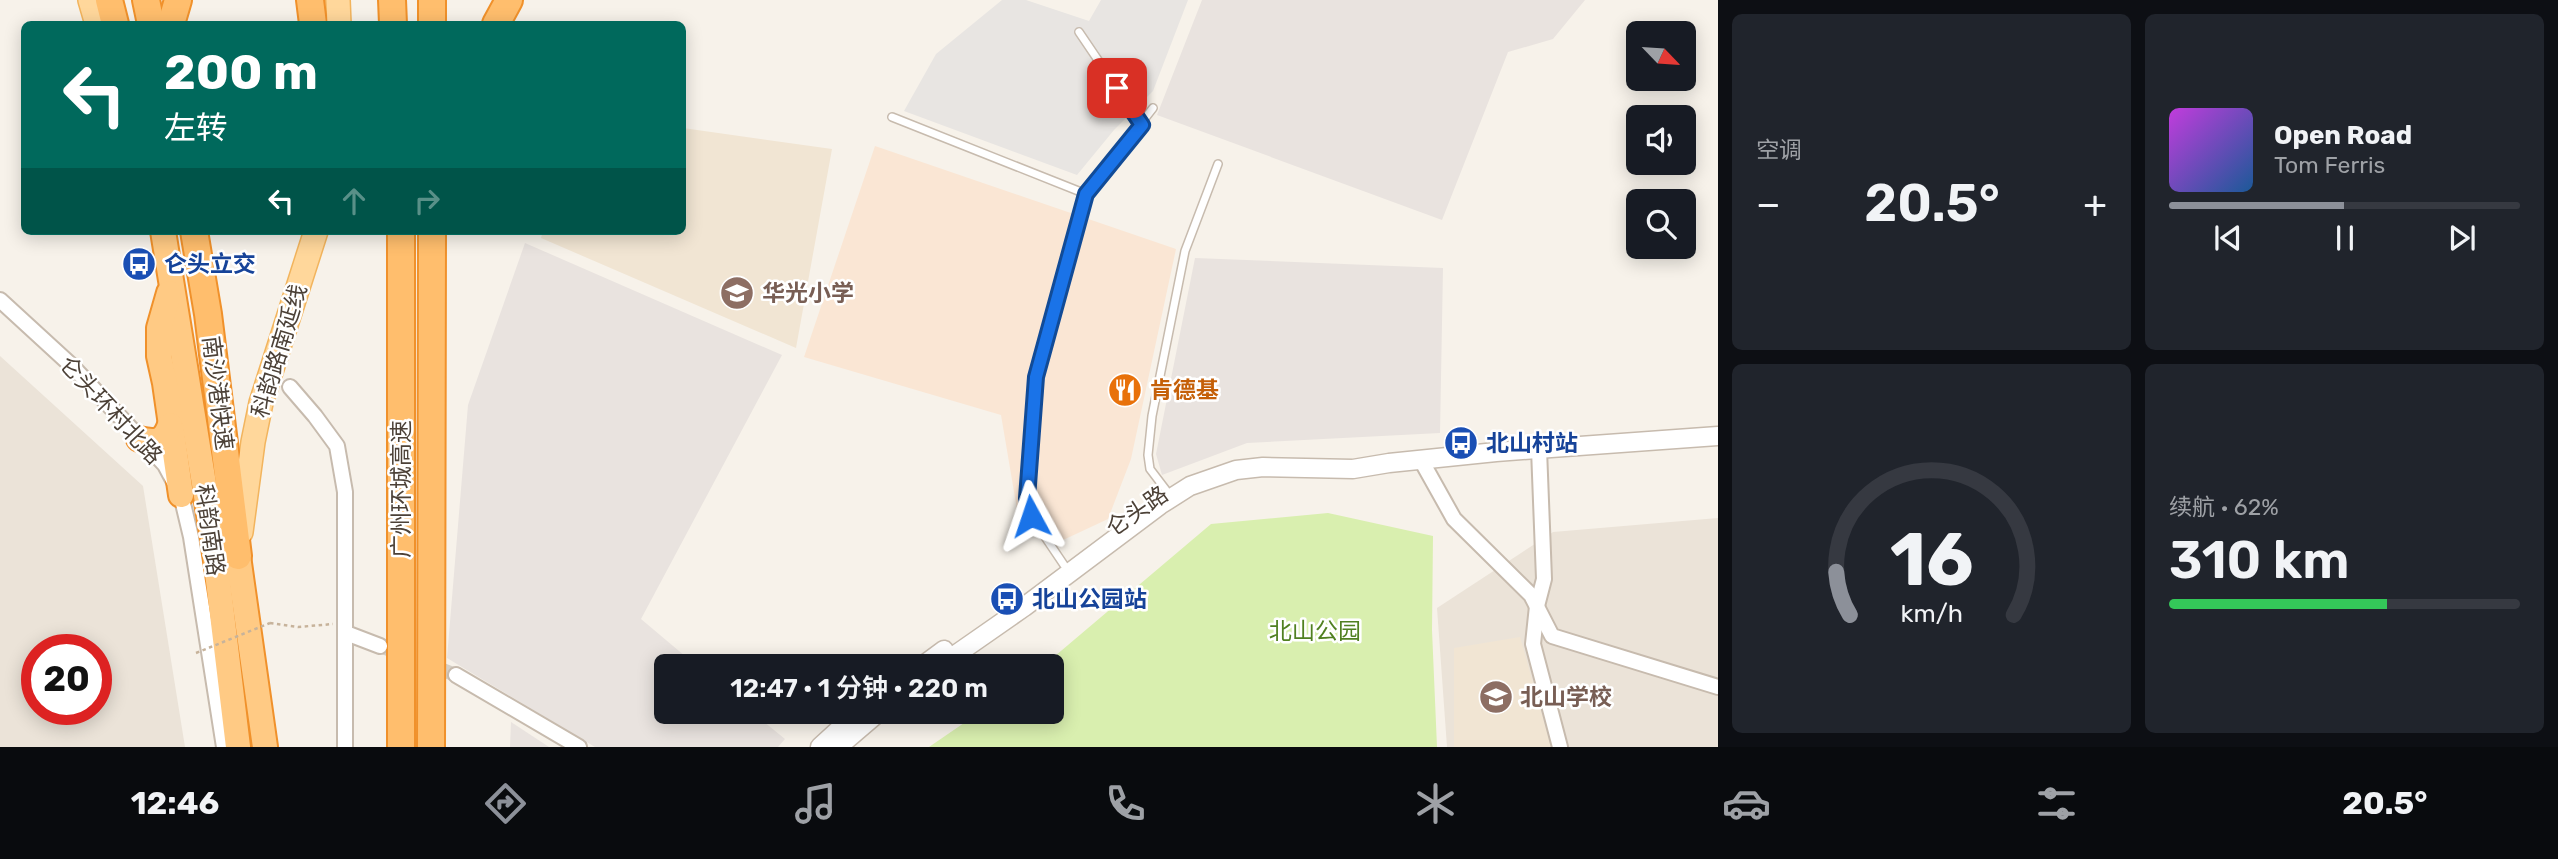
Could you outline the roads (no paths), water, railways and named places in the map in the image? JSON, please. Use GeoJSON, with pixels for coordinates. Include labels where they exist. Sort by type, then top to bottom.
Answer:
{"type":"FeatureCollection","features":[{"type":"Feature","properties":{"kind":"highway"},"geometry":{"type":"LineString","coordinates":[[109,0],[114,21]]}},
{"type":"Feature","properties":{"kind":"highway"},"geometry":{"type":"LineString","coordinates":[[146,0],[151,21]]}},
{"type":"Feature","properties":{"kind":"highway"},"geometry":{"type":"LineString","coordinates":[[171,21],[178,0]]}},
{"type":"Feature","properties":{"kind":"highway"},"geometry":{"type":"LineString","coordinates":[[310,0],[313,21]]}},
{"type":"Feature","properties":{"kind":"highway"},"geometry":{"type":"LineString","coordinates":[[392,0],[393,21]]}},
{"type":"Feature","properties":{"kind":"highway"},"geometry":{"type":"LineString","coordinates":[[400,0],[400,21]]}},
{"type":"Feature","properties":{"kind":"highway"},"geometry":{"type":"LineString","coordinates":[[432,0],[432,21]]}},
{"type":"Feature","properties":{"kind":"highway"},"geometry":{"type":"LineString","coordinates":[[498,21],[509,0]]}},
{"type":"Feature","properties":{"kind":"highway","name":"科韵南路"},"geometry":{"type":"LineString","coordinates":[[164,235],[213,538],[239,747]]}},
{"type":"Feature","properties":{"kind":"highway","name":"南沙港快速"},"geometry":{"type":"LineString","coordinates":[[195,235],[210,327],[238,556]]}},
{"type":"Feature","properties":{"kind":"highway","name":"广州环城高速"},"geometry":{"type":"LineString","coordinates":[[401,235],[401,747]]}},
{"type":"Feature","properties":{"kind":"highway","name":"广州环城高速"},"geometry":{"type":"LineString","coordinates":[[431,747],[432,235]]}},
{"type":"Feature","properties":{"kind":"highway"},"geometry":{"type":"LineString","coordinates":[[432,452],[449,235]]}},
{"type":"Feature","properties":{"kind":"highway"},"geometry":{"type":"LineString","coordinates":[[172,286],[162,314],[158,342],[181,495]]}},
{"type":"Feature","properties":{"kind":"highway"},"geometry":{"type":"LineString","coordinates":[[139,439],[152,442],[162,440],[170,425]]}},
{"type":"Feature","properties":{"kind":"highway","name":"科韵南路"},"geometry":{"type":"LineString","coordinates":[[238,556],[265,747]]}},
{"type":"Feature","properties":{"kind":"highway"},"geometry":{"type":"LineString","coordinates":[[256,678],[283,747]]}},
{"type":"Feature","properties":{"kind":"main road"},"geometry":{"type":"LineString","coordinates":[[90,0],[96,21]]}},
{"type":"Feature","properties":{"kind":"main road"},"geometry":{"type":"LineString","coordinates":[[338,0],[340,21]]}},
{"type":"Feature","properties":{"kind":"main road","name":"科韵路南延线"},"geometry":{"type":"LineString","coordinates":[[238,556],[253,442],[261,403],[315,235]]}},
{"type":"Feature","properties":{"kind":"street","name":"仑头环村北路"},"geometry":{"type":"LineString","coordinates":[[0,300],[72,366],[165,465],[181,495],[191,537],[224,747]]}},
{"type":"Feature","properties":{"kind":"street"},"geometry":{"type":"LineString","coordinates":[[290,387],[337,446],[345,492],[345,747]]}},
{"type":"Feature","properties":{"kind":"street","name":"仑头路"},"geometry":{"type":"LineString","coordinates":[[956,654],[1190,486],[1236,470],[1263,467],[1353,469],[1389,463],[1539,449],[1718,436]]}},
{"type":"Feature","properties":{"kind":"street"},"geometry":{"type":"LineString","coordinates":[[1539,449],[1544,579],[1537,606],[1533,644],[1560,747]]}},
{"type":"Feature","properties":{"kind":"street","name":"仑头路"},"geometry":{"type":"LineString","coordinates":[[939,654],[1166,489],[1217,466],[1248,459],[1307,456],[1389,463]]}},
{"type":"Feature","properties":{"kind":"street"},"geometry":{"type":"LineString","coordinates":[[1421,460],[1454,519],[1531,595],[1552,636],[1718,687]]}},
{"type":"Feature","properties":{"kind":"street"},"geometry":{"type":"LineString","coordinates":[[346,628],[380,646]]}},
{"type":"Feature","properties":{"kind":"street"},"geometry":{"type":"LineString","coordinates":[[456,675],[579,747]]}},
{"type":"Feature","properties":{"kind":"street"},"geometry":{"type":"LineString","coordinates":[[820,747],[847,724]]}},
{"type":"Feature","properties":{"kind":"street"},"geometry":{"type":"LineString","coordinates":[[838,747],[864,724]]}},
{"type":"Feature","properties":{"kind":"lane"},"geometry":{"type":"LineString","coordinates":[[1079,32],[1142,125]]}},
{"type":"Feature","properties":{"kind":"lane"},"geometry":{"type":"LineString","coordinates":[[1064,565],[1031,516],[1027,498],[1036,377],[1086,194],[1153,108]]}},
{"type":"Feature","properties":{"kind":"lane"},"geometry":{"type":"LineString","coordinates":[[892,117],[1086,194]]}},
{"type":"Feature","properties":{"kind":"lane"},"geometry":{"type":"LineString","coordinates":[[1166,489],[1150,469],[1148,455],[1153,416],[1185,251],[1218,164]]}},
{"type":"Feature","properties":{"kind":"tunnel"},"geometry":{"type":"LineString","coordinates":[[380,646],[456,675]]}},
{"type":"Feature","properties":{"kind":"place","name":"仑头立交"},"geometry":{"type":"Point","coordinates":[139,264]}},
{"type":"Feature","properties":{"kind":"place","name":"华光小学"},"geometry":{"type":"Point","coordinates":[737,293]}},
{"type":"Feature","properties":{"kind":"place","name":"肯德基"},"geometry":{"type":"Point","coordinates":[1125,390]}},
{"type":"Feature","properties":{"kind":"place","name":"北山村站"},"geometry":{"type":"Point","coordinates":[1461,443]}},
{"type":"Feature","properties":{"kind":"place","name":"北山公园站"},"geometry":{"type":"Point","coordinates":[1007,599]}},
{"type":"Feature","properties":{"kind":"place","name":"北山学校"},"geometry":{"type":"Point","coordinates":[1496,697]}},
{"type":"Feature","properties":{"kind":"park label","name":"北山公园"},"geometry":{"type":"Point","coordinates":[1315,631]}}]}
